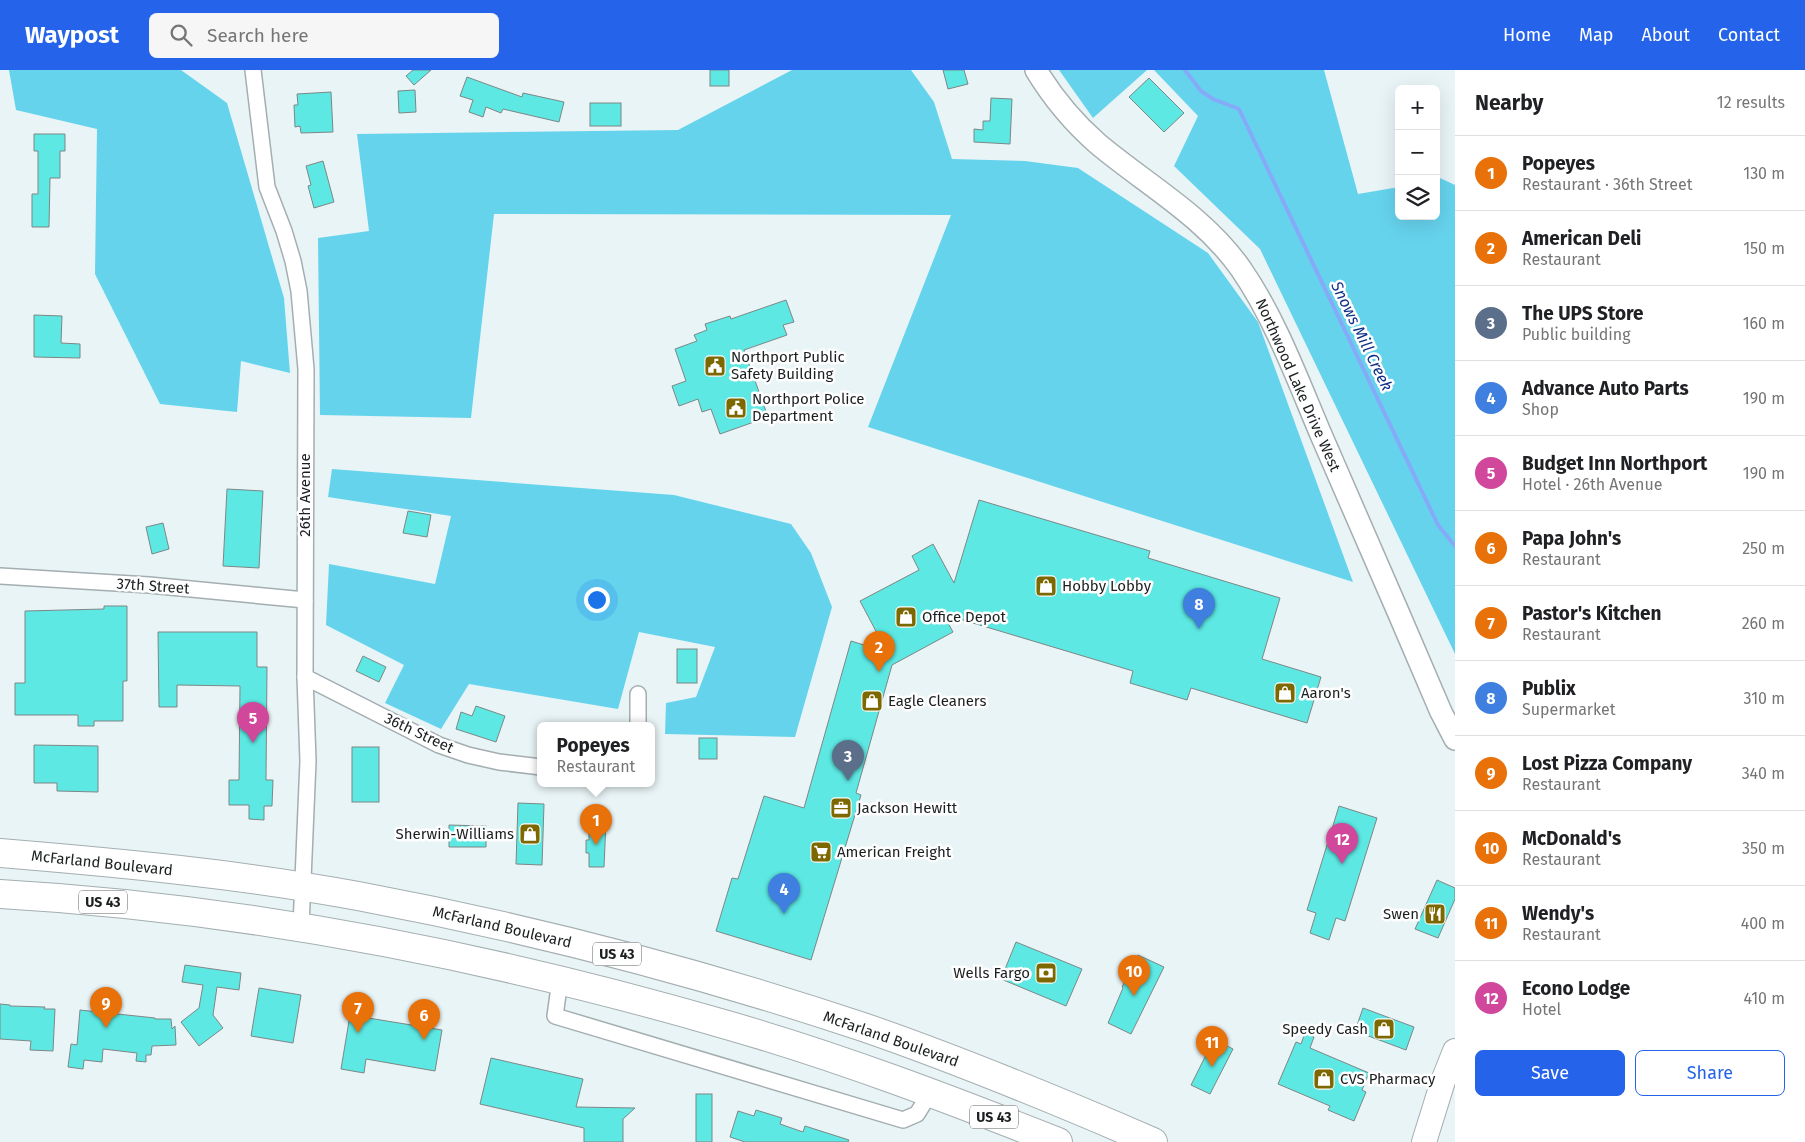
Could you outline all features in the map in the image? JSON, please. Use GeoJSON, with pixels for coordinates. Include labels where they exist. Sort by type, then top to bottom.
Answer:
{"type":"FeatureCollection","features":[{"type":"Feature","properties":{"kind":"highway","name":"McFarland Boulevard"},"geometry":{"type":"LineString","coordinates":[[0,853],[208,874],[356,896],[473,919],[644,960],[866,1028],[977,1069],[1153,1142]]}},
{"type":"Feature","properties":{"kind":"highway","name":"US 43"},"geometry":{"type":"LineString","coordinates":[[0,894],[102,902],[301,927],[461,958],[560,980],[728,1025],[857,1067],[1058,1142]]}},
{"type":"Feature","properties":{"kind":"highway"},"geometry":{"type":"LineString","coordinates":[[728,1025],[751,1021],[770,1021],[803,1029],[812,1026],[819,1013]]}},
{"type":"Feature","properties":{"kind":"main road"},"geometry":{"type":"LineString","coordinates":[[1424,1142],[1443,1081],[1455,1051]]}},
{"type":"Feature","properties":{"kind":"street","name":"26th Avenue"},"geometry":{"type":"LineString","coordinates":[[252,70],[267,187],[293,261],[301,307],[306,369],[305,677],[308,761],[301,927]]}},
{"type":"Feature","properties":{"kind":"street","name":"Northwood Lake Drive West"},"geometry":{"type":"LineString","coordinates":[[1036,70],[1055,98],[1075,122],[1112,155],[1174,201],[1209,233],[1240,269],[1257,295],[1291,365],[1455,739]]}},
{"type":"Feature","properties":{"kind":"street","name":"37th Street"},"geometry":{"type":"LineString","coordinates":[[1,573],[305,600]]}},
{"type":"Feature","properties":{"kind":"street","name":"36th Street"},"geometry":{"type":"LineString","coordinates":[[305,677],[439,745],[468,755],[499,762],[537,767]]}},
{"type":"Feature","properties":{"kind":"street"},"geometry":{"type":"LineString","coordinates":[[638,694],[638,722]]}},
{"type":"Feature","properties":{"kind":"street"},"geometry":{"type":"LineString","coordinates":[[560,980],[555,1016],[903,1120],[917,1114],[930,1093]]}},
{"type":"Feature","properties":{"kind":"shaded area"},"geometry":{"type":"Polygon","coordinates":[[[9,70],[181,70],[227,103],[284,298],[290,373],[241,361],[237,412],[160,404],[95,274],[97,129],[16,110],[9,70]]]}},
{"type":"Feature","properties":{"kind":"shaded area"},"geometry":{"type":"Polygon","coordinates":[[[792,70],[911,70],[934,102],[952,159],[1025,161],[1078,168],[1208,253],[1258,322],[1353,582],[868,427],[951,215],[494,214],[471,418],[320,415],[318,238],[369,231],[357,134],[678,130],[792,70]]]}},
{"type":"Feature","properties":{"kind":"shaded area"},"geometry":{"type":"Polygon","coordinates":[[[1059,70],[1147,70],[1093,118],[1059,70]]]}},
{"type":"Feature","properties":{"kind":"shaded area"},"geometry":{"type":"Polygon","coordinates":[[[1154,70],[1324,70],[1358,194],[1395,188],[1395,220],[1440,220],[1440,178],[1455,185],[1455,654],[1260,249],[1174,166],[1198,116],[1154,70]]]}},
{"type":"Feature","properties":{"kind":"shaded area"},"geometry":{"type":"Polygon","coordinates":[[[332,469],[674,495],[791,524],[811,553],[832,607],[795,737],[665,734],[666,703],[696,697],[715,647],[639,632],[618,709],[469,684],[441,729],[385,703],[404,665],[326,625],[329,564],[435,584],[451,516],[328,497],[332,469]]]}},
{"type":"Feature","properties":{"kind":"building"},"geometry":{"type":"Polygon","coordinates":[[[413,70],[431,70],[414,85],[406,76],[413,70]]]}},
{"type":"Feature","properties":{"kind":"building"},"geometry":{"type":"Polygon","coordinates":[[[710,70],[729,70],[729,86],[710,86],[710,70]]]}},
{"type":"Feature","properties":{"kind":"building"},"geometry":{"type":"Polygon","coordinates":[[[943,70],[964,70],[968,84],[948,89],[943,70]]]}},
{"type":"Feature","properties":{"kind":"building"},"geometry":{"type":"Polygon","coordinates":[[[467,77],[522,97],[523,93],[564,102],[559,122],[503,109],[501,113],[486,107],[483,117],[469,112],[473,100],[460,96],[467,77]]]}},
{"type":"Feature","properties":{"kind":"building"},"geometry":{"type":"Polygon","coordinates":[[[1149,78],[1184,113],[1164,132],[1129,97],[1149,78]]]}},
{"type":"Feature","properties":{"kind":"building"},"geometry":{"type":"Polygon","coordinates":[[[415,90],[416,112],[399,113],[398,91],[415,90]]]}},
{"type":"Feature","properties":{"kind":"building"},"geometry":{"type":"Polygon","coordinates":[[[331,92],[333,132],[301,133],[300,126],[295,127],[294,105],[298,105],[297,94],[331,92]]]}},
{"type":"Feature","properties":{"kind":"building"},"geometry":{"type":"Polygon","coordinates":[[[991,98],[1012,99],[1010,144],[974,142],[974,129],[983,130],[983,121],[990,121],[991,98]]]}},
{"type":"Feature","properties":{"kind":"building"},"geometry":{"type":"Polygon","coordinates":[[[590,103],[621,103],[621,126],[590,126],[590,103]]]}},
{"type":"Feature","properties":{"kind":"building"},"geometry":{"type":"Polygon","coordinates":[[[34,134],[65,134],[65,151],[60,151],[60,178],[50,178],[49,227],[32,227],[32,194],[38,194],[38,151],[34,151],[34,134]]]}},
{"type":"Feature","properties":{"kind":"building"},"geometry":{"type":"Polygon","coordinates":[[[323,161],[334,202],[314,208],[308,186],[311,185],[306,166],[323,161]]]}},
{"type":"Feature","properties":{"kind":"building","name":"Northport Public Safety Building"},"geometry":{"type":"Polygon","coordinates":[[[786,300],[794,322],[783,325],[787,335],[744,350],[768,417],[720,434],[711,409],[702,412],[698,399],[679,406],[672,386],[686,381],[675,349],[697,341],[694,335],[707,330],[705,324],[730,316],[731,319],[786,300]]]}},
{"type":"Feature","properties":{"kind":"building"},"geometry":{"type":"Polygon","coordinates":[[[34,315],[62,316],[61,343],[80,344],[80,358],[34,357],[34,315]]]}},
{"type":"Feature","properties":{"kind":"building"},"geometry":{"type":"Polygon","coordinates":[[[227,489],[263,491],[259,568],[223,566],[227,489]]]}},
{"type":"Feature","properties":{"kind":"building"},"geometry":{"type":"Polygon","coordinates":[[[979,500],[1150,551],[1148,558],[1280,598],[1262,659],[1321,677],[1307,723],[1191,688],[1187,700],[1130,683],[1133,671],[943,614],[953,632],[892,665],[856,793],[861,795],[811,960],[716,931],[732,878],[738,879],[764,796],[804,808],[851,641],[887,652],[860,601],[919,570],[912,556],[933,544],[954,583],[979,500]]]}},
{"type":"Feature","properties":{"kind":"building"},"geometry":{"type":"Polygon","coordinates":[[[408,511],[431,515],[427,537],[403,533],[408,511]]]}},
{"type":"Feature","properties":{"kind":"building"},"geometry":{"type":"Polygon","coordinates":[[[163,523],[169,549],[152,554],[146,527],[163,523]]]}},
{"type":"Feature","properties":{"kind":"building"},"geometry":{"type":"Polygon","coordinates":[[[104,606],[127,606],[127,681],[123,681],[123,721],[94,721],[94,726],[78,726],[78,715],[15,715],[15,683],[25,683],[25,611],[104,609],[104,606]]]}},
{"type":"Feature","properties":{"kind":"building"},"geometry":{"type":"Polygon","coordinates":[[[158,632],[257,632],[257,667],[267,667],[266,780],[273,780],[272,806],[264,806],[264,820],[249,819],[249,805],[229,805],[229,780],[239,780],[240,686],[177,685],[177,707],[159,707],[158,632]]]}},
{"type":"Feature","properties":{"kind":"building"},"geometry":{"type":"Polygon","coordinates":[[[677,649],[697,649],[697,683],[677,683],[677,649]]]}},
{"type":"Feature","properties":{"kind":"building"},"geometry":{"type":"Polygon","coordinates":[[[363,656],[386,667],[379,682],[356,671],[363,656]]]}},
{"type":"Feature","properties":{"kind":"building"},"geometry":{"type":"Polygon","coordinates":[[[476,706],[505,716],[496,742],[456,729],[461,712],[472,716],[476,706]]]}},
{"type":"Feature","properties":{"kind":"building"},"geometry":{"type":"Polygon","coordinates":[[[699,738],[717,738],[717,759],[699,759],[699,738]]]}},
{"type":"Feature","properties":{"kind":"building"},"geometry":{"type":"Polygon","coordinates":[[[34,745],[98,746],[98,792],[57,791],[57,783],[34,783],[34,745]]]}},
{"type":"Feature","properties":{"kind":"building"},"geometry":{"type":"Polygon","coordinates":[[[352,747],[379,747],[379,802],[352,802],[352,747]]]}},
{"type":"Feature","properties":{"kind":"building","name":"Sherwin-Williams"},"geometry":{"type":"Polygon","coordinates":[[[518,803],[544,804],[542,865],[516,864],[518,803]]]}},
{"type":"Feature","properties":{"kind":"building"},"geometry":{"type":"Polygon","coordinates":[[[1339,806],[1377,818],[1345,921],[1336,918],[1329,940],[1310,933],[1316,913],[1307,910],[1339,806]]]}},
{"type":"Feature","properties":{"kind":"building"},"geometry":{"type":"Polygon","coordinates":[[[589,821],[606,821],[604,867],[589,867],[589,853],[586,853],[586,840],[589,840],[589,821]]]}},
{"type":"Feature","properties":{"kind":"building"},"geometry":{"type":"Polygon","coordinates":[[[449,825],[486,826],[486,847],[449,847],[449,825]]]}},
{"type":"Feature","properties":{"kind":"building","name":"Swen"},"geometry":{"type":"Polygon","coordinates":[[[1437,880],[1455,888],[1455,899],[1438,938],[1415,929],[1437,880]]]}},
{"type":"Feature","properties":{"kind":"building"},"geometry":{"type":"Polygon","coordinates":[[[1016,942],[1082,969],[1066,1006],[1001,979],[1016,942]]]}},
{"type":"Feature","properties":{"kind":"building"},"geometry":{"type":"Polygon","coordinates":[[[1138,955],[1164,967],[1131,1034],[1108,1023],[1122,987],[1138,955]]]}},
{"type":"Feature","properties":{"kind":"building"},"geometry":{"type":"Polygon","coordinates":[[[185,965],[241,973],[239,990],[217,987],[213,1015],[223,1028],[199,1046],[181,1022],[199,1008],[203,985],[182,982],[185,965]]]}},
{"type":"Feature","properties":{"kind":"building"},"geometry":{"type":"Polygon","coordinates":[[[259,988],[301,995],[293,1043],[251,1036],[259,988]]]}},
{"type":"Feature","properties":{"kind":"building"},"geometry":{"type":"Polygon","coordinates":[[[0,1004],[55,1009],[53,1051],[30,1050],[31,1041],[0,1039],[0,1004]]]}},
{"type":"Feature","properties":{"kind":"building","name":"Speedy Cash"},"geometry":{"type":"Polygon","coordinates":[[[1363,1008],[1414,1027],[1406,1050],[1355,1031],[1363,1008]]]}},
{"type":"Feature","properties":{"kind":"building"},"geometry":{"type":"Polygon","coordinates":[[[80,1010],[155,1019],[171,1019],[172,1029],[175,1026],[176,1045],[152,1046],[151,1055],[146,1055],[146,1062],[136,1061],[137,1053],[103,1049],[102,1062],[84,1060],[83,1069],[68,1067],[71,1044],[77,1045],[80,1010]]]}},
{"type":"Feature","properties":{"kind":"building"},"geometry":{"type":"Polygon","coordinates":[[[350,1015],[442,1030],[435,1071],[366,1059],[364,1073],[341,1069],[350,1015]]]}},
{"type":"Feature","properties":{"kind":"building","name":"CVS Pharmacy"},"geometry":{"type":"Polygon","coordinates":[[[1305,1033],[1314,1037],[1310,1048],[1369,1073],[1362,1090],[1366,1092],[1354,1121],[1328,1110],[1330,1106],[1278,1084],[1296,1042],[1301,1044],[1305,1033]]]}},
{"type":"Feature","properties":{"kind":"building"},"geometry":{"type":"Polygon","coordinates":[[[1214,1039],[1233,1049],[1210,1094],[1191,1085],[1214,1039]]]}},
{"type":"Feature","properties":{"kind":"building"},"geometry":{"type":"Polygon","coordinates":[[[491,1058],[583,1079],[576,1107],[635,1108],[623,1119],[623,1142],[584,1142],[584,1128],[480,1104],[491,1058]]]}},
{"type":"Feature","properties":{"kind":"building"},"geometry":{"type":"Polygon","coordinates":[[[696,1094],[712,1094],[712,1142],[696,1142],[696,1094]]]}},
{"type":"Feature","properties":{"kind":"building"},"geometry":{"type":"Polygon","coordinates":[[[756,1110],[782,1118],[780,1124],[803,1132],[805,1126],[849,1140],[848,1142],[745,1142],[730,1137],[738,1111],[754,1116],[756,1110]]]}},
{"type":"Feature","properties":{"kind":"waterway","name":"Snows Mill Creek"},"geometry":{"type":"LineString","coordinates":[[1185,70],[1201,91],[1213,99],[1239,109],[1438,525],[1455,546]]}},
{"type":"Feature","properties":{"kind":"place","name":"Northport Public Safety Building"},"geometry":{"type":"Point","coordinates":[715,366]}},
{"type":"Feature","properties":{"kind":"place","name":"Northport Police Department"},"geometry":{"type":"Point","coordinates":[736,408]}},
{"type":"Feature","properties":{"kind":"place","name":"Hobby Lobby"},"geometry":{"type":"Point","coordinates":[1046,586]}},
{"type":"Feature","properties":{"kind":"place","name":"Office Depot"},"geometry":{"type":"Point","coordinates":[906,617]}},
{"type":"Feature","properties":{"kind":"place","name":"Publix"},"geometry":{"type":"Point","coordinates":[1199,629]}},
{"type":"Feature","properties":{"kind":"place","name":"American Deli"},"geometry":{"type":"Point","coordinates":[879,672]}},
{"type":"Feature","properties":{"kind":"place","name":"Aaron's"},"geometry":{"type":"Point","coordinates":[1285,693]}},
{"type":"Feature","properties":{"kind":"place","name":"Eagle Cleaners"},"geometry":{"type":"Point","coordinates":[872,701]}},
{"type":"Feature","properties":{"kind":"place","name":"Budget Inn Northport"},"geometry":{"type":"Point","coordinates":[253,743]}},
{"type":"Feature","properties":{"kind":"place","name":"The UPS Store"},"geometry":{"type":"Point","coordinates":[848,781]}},
{"type":"Feature","properties":{"kind":"place","name":"Jackson Hewitt"},"geometry":{"type":"Point","coordinates":[841,808]}},
{"type":"Feature","properties":{"kind":"place","name":"Sherwin-Williams"},"geometry":{"type":"Point","coordinates":[530,834]}},
{"type":"Feature","properties":{"kind":"place","name":"Popeyes"},"geometry":{"type":"Point","coordinates":[596,845]}},
{"type":"Feature","properties":{"kind":"place","name":"American Freight"},"geometry":{"type":"Point","coordinates":[821,852]}},
{"type":"Feature","properties":{"kind":"place","name":"Econo Lodge"},"geometry":{"type":"Point","coordinates":[1342,864]}},
{"type":"Feature","properties":{"kind":"place","name":"Advance Auto Parts"},"geometry":{"type":"Point","coordinates":[784,914]}},
{"type":"Feature","properties":{"kind":"place","name":"Swen"},"geometry":{"type":"Point","coordinates":[1435,914]}},
{"type":"Feature","properties":{"kind":"place","name":"Wells Fargo"},"geometry":{"type":"Point","coordinates":[1046,973]}},
{"type":"Feature","properties":{"kind":"place","name":"McDonald's"},"geometry":{"type":"Point","coordinates":[1134,996]}},
{"type":"Feature","properties":{"kind":"place","name":"Lost Pizza Company"},"geometry":{"type":"Point","coordinates":[106,1028]}},
{"type":"Feature","properties":{"kind":"place","name":"Speedy Cash"},"geometry":{"type":"Point","coordinates":[1384,1029]}},
{"type":"Feature","properties":{"kind":"place","name":"Pastor's Kitchen"},"geometry":{"type":"Point","coordinates":[358,1033]}},
{"type":"Feature","properties":{"kind":"place","name":"Papa John's"},"geometry":{"type":"Point","coordinates":[424,1040]}},
{"type":"Feature","properties":{"kind":"place","name":"Wendy's"},"geometry":{"type":"Point","coordinates":[1212,1067]}},
{"type":"Feature","properties":{"kind":"place","name":"CVS Pharmacy"},"geometry":{"type":"Point","coordinates":[1324,1079]}}]}
